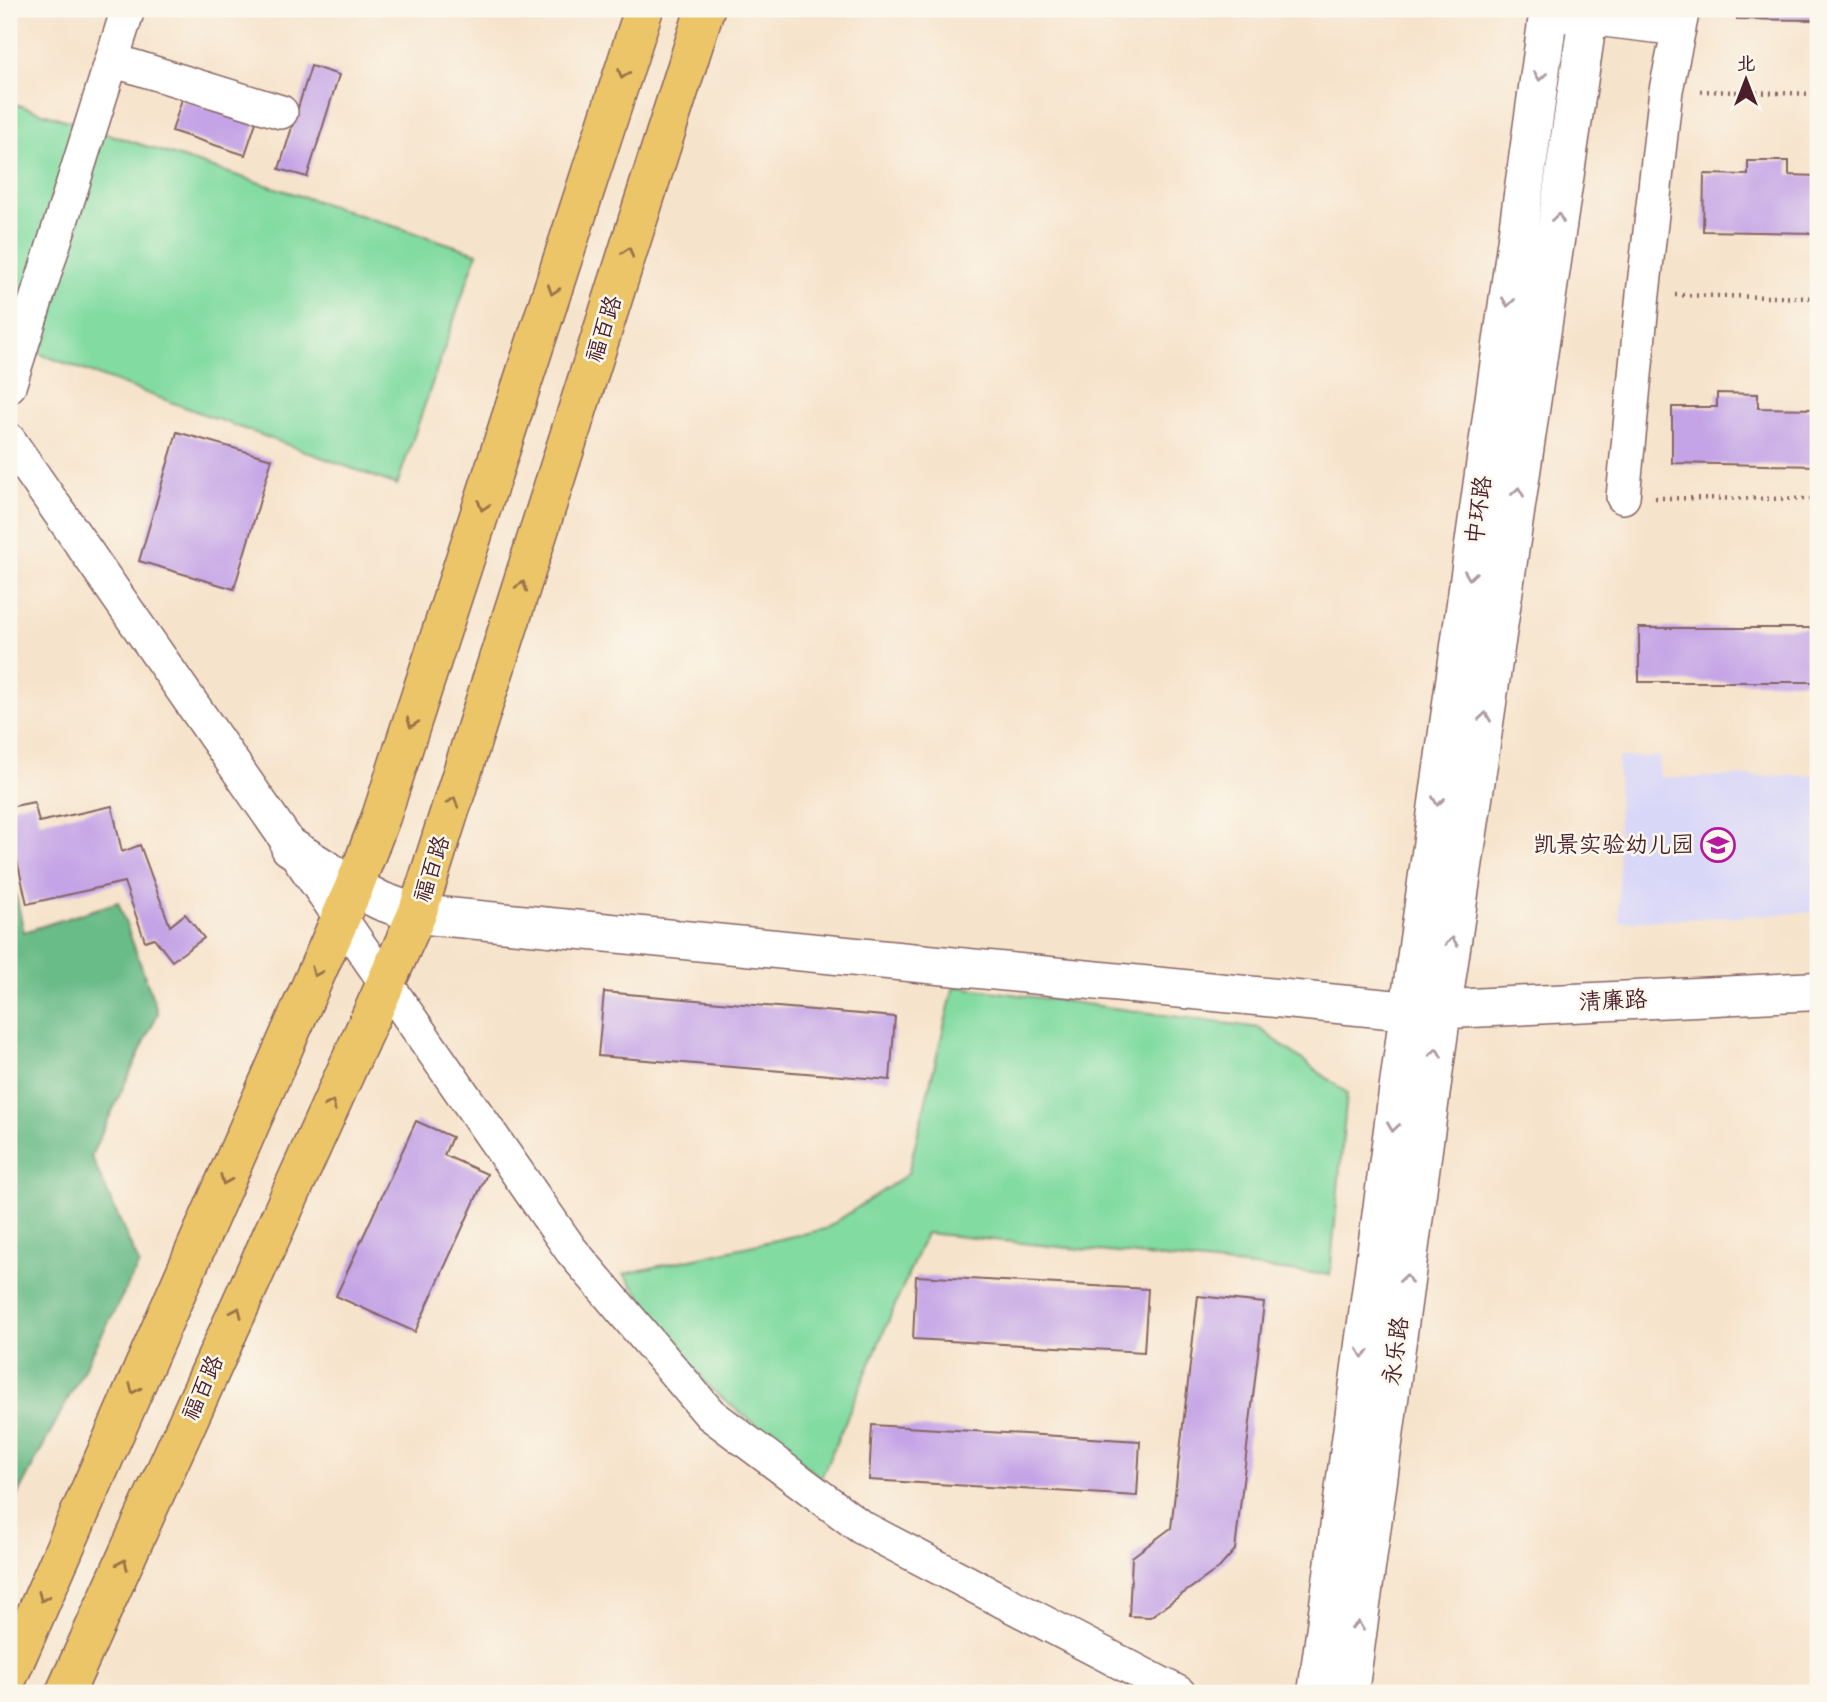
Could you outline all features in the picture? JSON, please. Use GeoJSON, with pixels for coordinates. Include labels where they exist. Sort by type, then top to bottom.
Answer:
{"type":"FeatureCollection","features":[{"type":"Feature","properties":{"kind":"main road"},"geometry":{"type":"LineString","coordinates":[[9,1675],[347,903],[381,817],[645,9]]}},
{"type":"Feature","properties":{"kind":"main road","name":"福百路"},"geometry":{"type":"LineString","coordinates":[[65,1693],[417,914],[705,9]]}},
{"type":"Feature","properties":{"kind":"street"},"geometry":{"type":"LineString","coordinates":[[9,386],[128,9]]}},
{"type":"Feature","properties":{"kind":"street"},"geometry":{"type":"LineString","coordinates":[[1549,11],[1681,19],[1666,90],[1623,497]]}},
{"type":"Feature","properties":{"kind":"street","name":"中环路"},"geometry":{"type":"LineString","coordinates":[[1425,1010],[1549,11]]}},
{"type":"Feature","properties":{"kind":"street","name":"中环路"},"geometry":{"type":"LineString","coordinates":[[1425,1010],[1588,13]]}},
{"type":"Feature","properties":{"kind":"street"},"geometry":{"type":"LineString","coordinates":[[112,60],[281,112]]}},
{"type":"Feature","properties":{"kind":"street"},"geometry":{"type":"LineString","coordinates":[[9,440],[290,847]]}},
{"type":"Feature","properties":{"kind":"street","name":"清廉路"},"geometry":{"type":"LineString","coordinates":[[290,847],[347,903],[381,901],[417,914],[1425,1010],[1818,991]]}},
{"type":"Feature","properties":{"kind":"street"},"geometry":{"type":"LineString","coordinates":[[347,903],[386,984],[571,1250],[710,1414],[861,1527],[1179,1693]]}},
{"type":"Feature","properties":{"kind":"street","name":"永乐路"},"geometry":{"type":"LineString","coordinates":[[1317,1693],[1425,1010]]}},
{"type":"Feature","properties":{"kind":"street","name":"永乐路"},"geometry":{"type":"LineString","coordinates":[[1349,1693],[1425,1010]]}},
{"type":"Feature","properties":{"kind":"path"},"geometry":{"type":"LineString","coordinates":[[1666,90],[1818,93]]}},
{"type":"Feature","properties":{"kind":"path"},"geometry":{"type":"LineString","coordinates":[[1643,294],[1818,298]]}},
{"type":"Feature","properties":{"kind":"path"},"geometry":{"type":"LineString","coordinates":[[1623,497],[1818,499]]}},
{"type":"Feature","properties":{"kind":"shaded area","name":"凯景实验幼儿园"},"geometry":{"type":"Polygon","coordinates":[[[1618,757],[1659,757],[1660,778],[1818,775],[1818,912],[1619,922],[1618,757]]]}},
{"type":"Feature","properties":{"kind":"green space"},"geometry":{"type":"Polygon","coordinates":[[[9,102],[477,253],[397,485],[40,354],[9,339],[9,102]]]}},
{"type":"Feature","properties":{"kind":"green space"},"geometry":{"type":"Polygon","coordinates":[[[9,863],[24,932],[118,902],[158,1013],[91,1156],[139,1264],[9,1511],[9,863]]]}},
{"type":"Feature","properties":{"kind":"green space"},"geometry":{"type":"Polygon","coordinates":[[[954,986],[1259,1028],[1347,1093],[1330,1275],[926,1233],[821,1478],[710,1388],[624,1274],[825,1229],[908,1174],[954,986]]]}},
{"type":"Feature","properties":{"kind":"building"},"geometry":{"type":"Polygon","coordinates":[[[1737,9],[1818,9],[1818,20],[1737,19],[1737,9]]]}},
{"type":"Feature","properties":{"kind":"building"},"geometry":{"type":"Polygon","coordinates":[[[311,66],[339,75],[307,177],[279,169],[311,66]]]}},
{"type":"Feature","properties":{"kind":"building"},"geometry":{"type":"Polygon","coordinates":[[[182,99],[256,122],[245,155],[172,131],[182,99]]]}},
{"type":"Feature","properties":{"kind":"building"},"geometry":{"type":"Polygon","coordinates":[[[1748,161],[1789,161],[1789,175],[1818,176],[1818,233],[1703,231],[1704,174],[1748,175],[1748,161]]]}},
{"type":"Feature","properties":{"kind":"building"},"geometry":{"type":"Polygon","coordinates":[[[1717,393],[1758,394],[1758,408],[1818,409],[1818,466],[1672,463],[1672,407],[1717,407],[1717,393]]]}},
{"type":"Feature","properties":{"kind":"building"},"geometry":{"type":"Polygon","coordinates":[[[177,432],[272,459],[234,589],[139,561],[177,432]]]}},
{"type":"Feature","properties":{"kind":"building"},"geometry":{"type":"Polygon","coordinates":[[[1639,628],[1818,628],[1818,682],[1639,682],[1639,628]]]}},
{"type":"Feature","properties":{"kind":"building"},"geometry":{"type":"Polygon","coordinates":[[[34,802],[39,822],[112,806],[122,852],[140,845],[170,926],[185,914],[204,938],[172,961],[154,938],[145,941],[124,882],[27,904],[9,825],[9,807],[34,802]]]}},
{"type":"Feature","properties":{"kind":"building"},"geometry":{"type":"Polygon","coordinates":[[[604,992],[895,1017],[890,1080],[598,1056],[604,992]]]}},
{"type":"Feature","properties":{"kind":"building"},"geometry":{"type":"Polygon","coordinates":[[[416,1121],[452,1137],[444,1155],[487,1174],[415,1332],[336,1296],[416,1121]]]}},
{"type":"Feature","properties":{"kind":"building"},"geometry":{"type":"Polygon","coordinates":[[[916,1276],[1148,1289],[1144,1352],[913,1339],[916,1276]]]}},
{"type":"Feature","properties":{"kind":"building"},"geometry":{"type":"Polygon","coordinates":[[[1198,1296],[1264,1303],[1235,1550],[1219,1568],[1150,1617],[1129,1616],[1132,1557],[1171,1528],[1198,1296]]]}},
{"type":"Feature","properties":{"kind":"building"},"geometry":{"type":"Polygon","coordinates":[[[872,1425],[1140,1441],[1137,1496],[869,1480],[872,1425]]]}},
{"type":"Feature","properties":{"kind":"place","name":"凯景实验幼儿园"},"geometry":{"type":"Point","coordinates":[1718,845]}}]}
